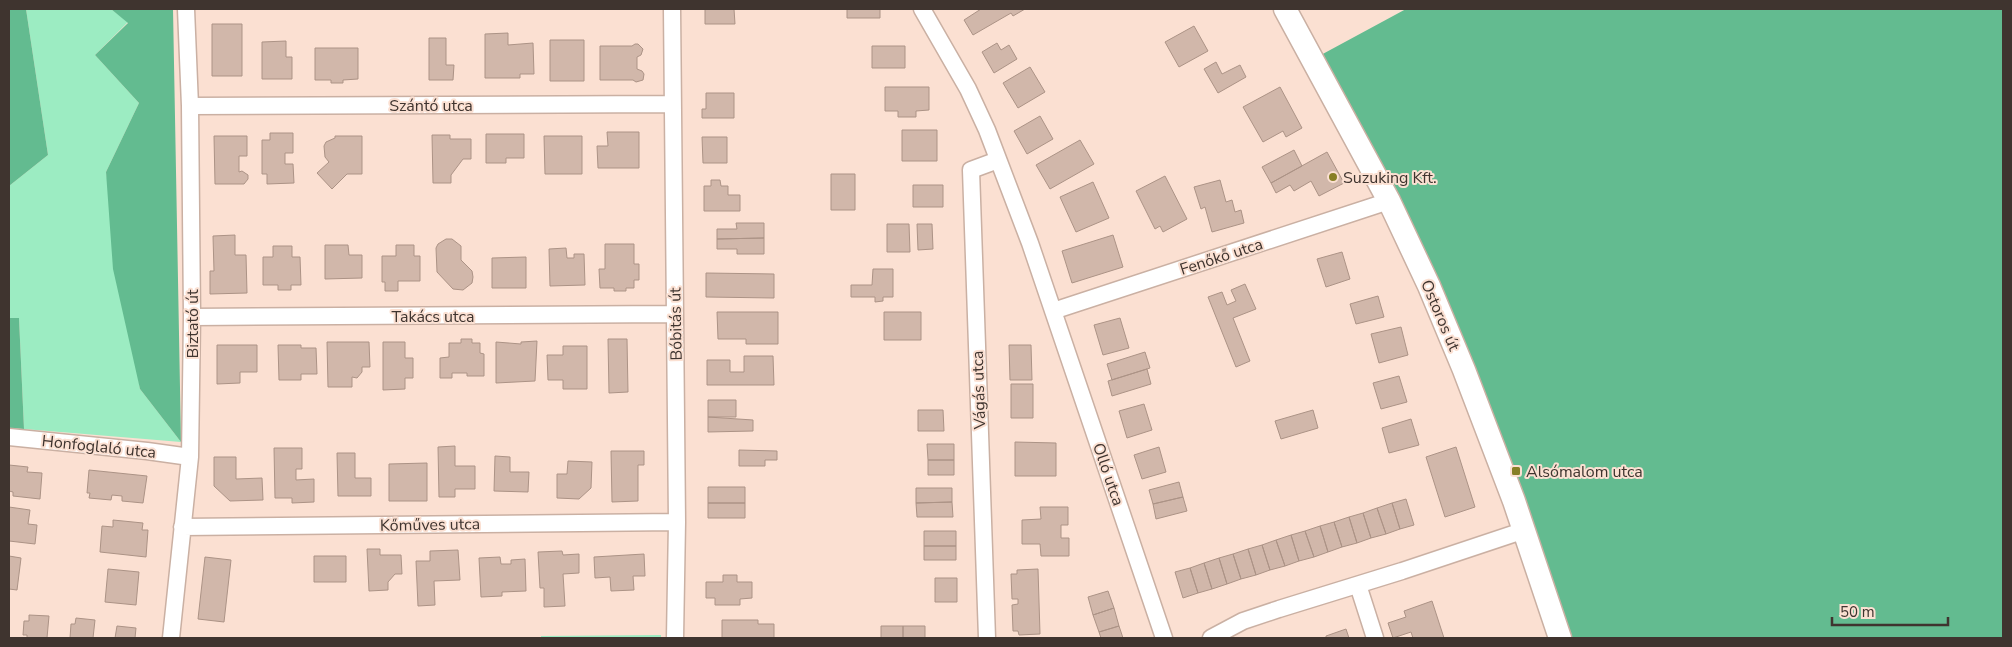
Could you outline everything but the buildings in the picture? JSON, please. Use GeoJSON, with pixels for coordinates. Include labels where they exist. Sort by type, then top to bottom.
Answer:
{"type":"FeatureCollection","features":[{"type":"Feature","properties":{"kind":"main road","name":"Ostoros út"},"geometry":{"type":"LineString","coordinates":[[1285,9],[1389,201],[1429,286],[1457,353],[1525,530],[1560,638]]}},
{"type":"Feature","properties":{"kind":"street","name":"Biztató út"},"geometry":{"type":"LineString","coordinates":[[171,638],[190,457],[192,317],[190,106],[186,9]]}},
{"type":"Feature","properties":{"kind":"street","name":"Bóbitás út"},"geometry":{"type":"LineString","coordinates":[[672,9],[677,522],[675,638]]}},
{"type":"Feature","properties":{"kind":"street"},"geometry":{"type":"LineString","coordinates":[[922,9],[968,89],[987,130],[1030,243],[1053,311]]}},
{"type":"Feature","properties":{"kind":"street","name":"Szántó utca"},"geometry":{"type":"LineString","coordinates":[[190,106],[672,104]]}},
{"type":"Feature","properties":{"kind":"street","name":"Vágás utca"},"geometry":{"type":"LineString","coordinates":[[987,638],[971,170],[998,160]]}},
{"type":"Feature","properties":{"kind":"street","name":"Fenőkő utca"},"geometry":{"type":"LineString","coordinates":[[1053,311],[1389,201]]}},
{"type":"Feature","properties":{"kind":"street","name":"Olló utca"},"geometry":{"type":"LineString","coordinates":[[1053,311],[1164,638]]}},
{"type":"Feature","properties":{"kind":"street","name":"Takács utca"},"geometry":{"type":"LineString","coordinates":[[192,317],[674,314]]}},
{"type":"Feature","properties":{"kind":"street","name":"Honfoglaló utca"},"geometry":{"type":"LineString","coordinates":[[9,437],[147,450],[190,457]]}},
{"type":"Feature","properties":{"kind":"street","name":"Kőműves utca"},"geometry":{"type":"LineString","coordinates":[[182,527],[677,522]]}},
{"type":"Feature","properties":{"kind":"street"},"geometry":{"type":"LineString","coordinates":[[1211,638],[1243,621],[1525,530]]}},
{"type":"Feature","properties":{"kind":"street"},"geometry":{"type":"LineString","coordinates":[[1358,585],[1376,638]]}},
{"type":"Feature","properties":{"kind":"green space"},"geometry":{"type":"Polygon","coordinates":[[[9,9],[26,9],[48,155],[9,186],[9,9]]]}},
{"type":"Feature","properties":{"kind":"green space"},"geometry":{"type":"Polygon","coordinates":[[[26,9],[111,9],[128,22],[95,55],[139,103],[106,172],[140,389],[181,442],[24,429],[19,318],[9,318],[9,186],[48,155],[26,9]]]}},
{"type":"Feature","properties":{"kind":"green space"},"geometry":{"type":"Polygon","coordinates":[[[111,9],[173,9],[181,442],[140,389],[113,269],[106,172],[139,103],[95,55],[128,23],[111,9]]]}},
{"type":"Feature","properties":{"kind":"green space"},"geometry":{"type":"Polygon","coordinates":[[[1406,9],[2003,9],[2003,638],[1567,638],[1531,528],[1319,56],[1406,9]]]}},
{"type":"Feature","properties":{"kind":"green space"},"geometry":{"type":"Polygon","coordinates":[[[9,318],[19,318],[24,429],[9,428],[9,318]]]}},
{"type":"Feature","properties":{"kind":"green space"},"geometry":{"type":"Polygon","coordinates":[[[661,635],[661,638],[541,638],[541,636],[661,635]]]}},
{"type":"Feature","properties":{"kind":"place","name":"Suzuking Kft."},"geometry":{"type":"Point","coordinates":[1333,177]}},
{"type":"Feature","properties":{"kind":"place","name":"Alsómalom utca"},"geometry":{"type":"Point","coordinates":[1516,471]}}]}
